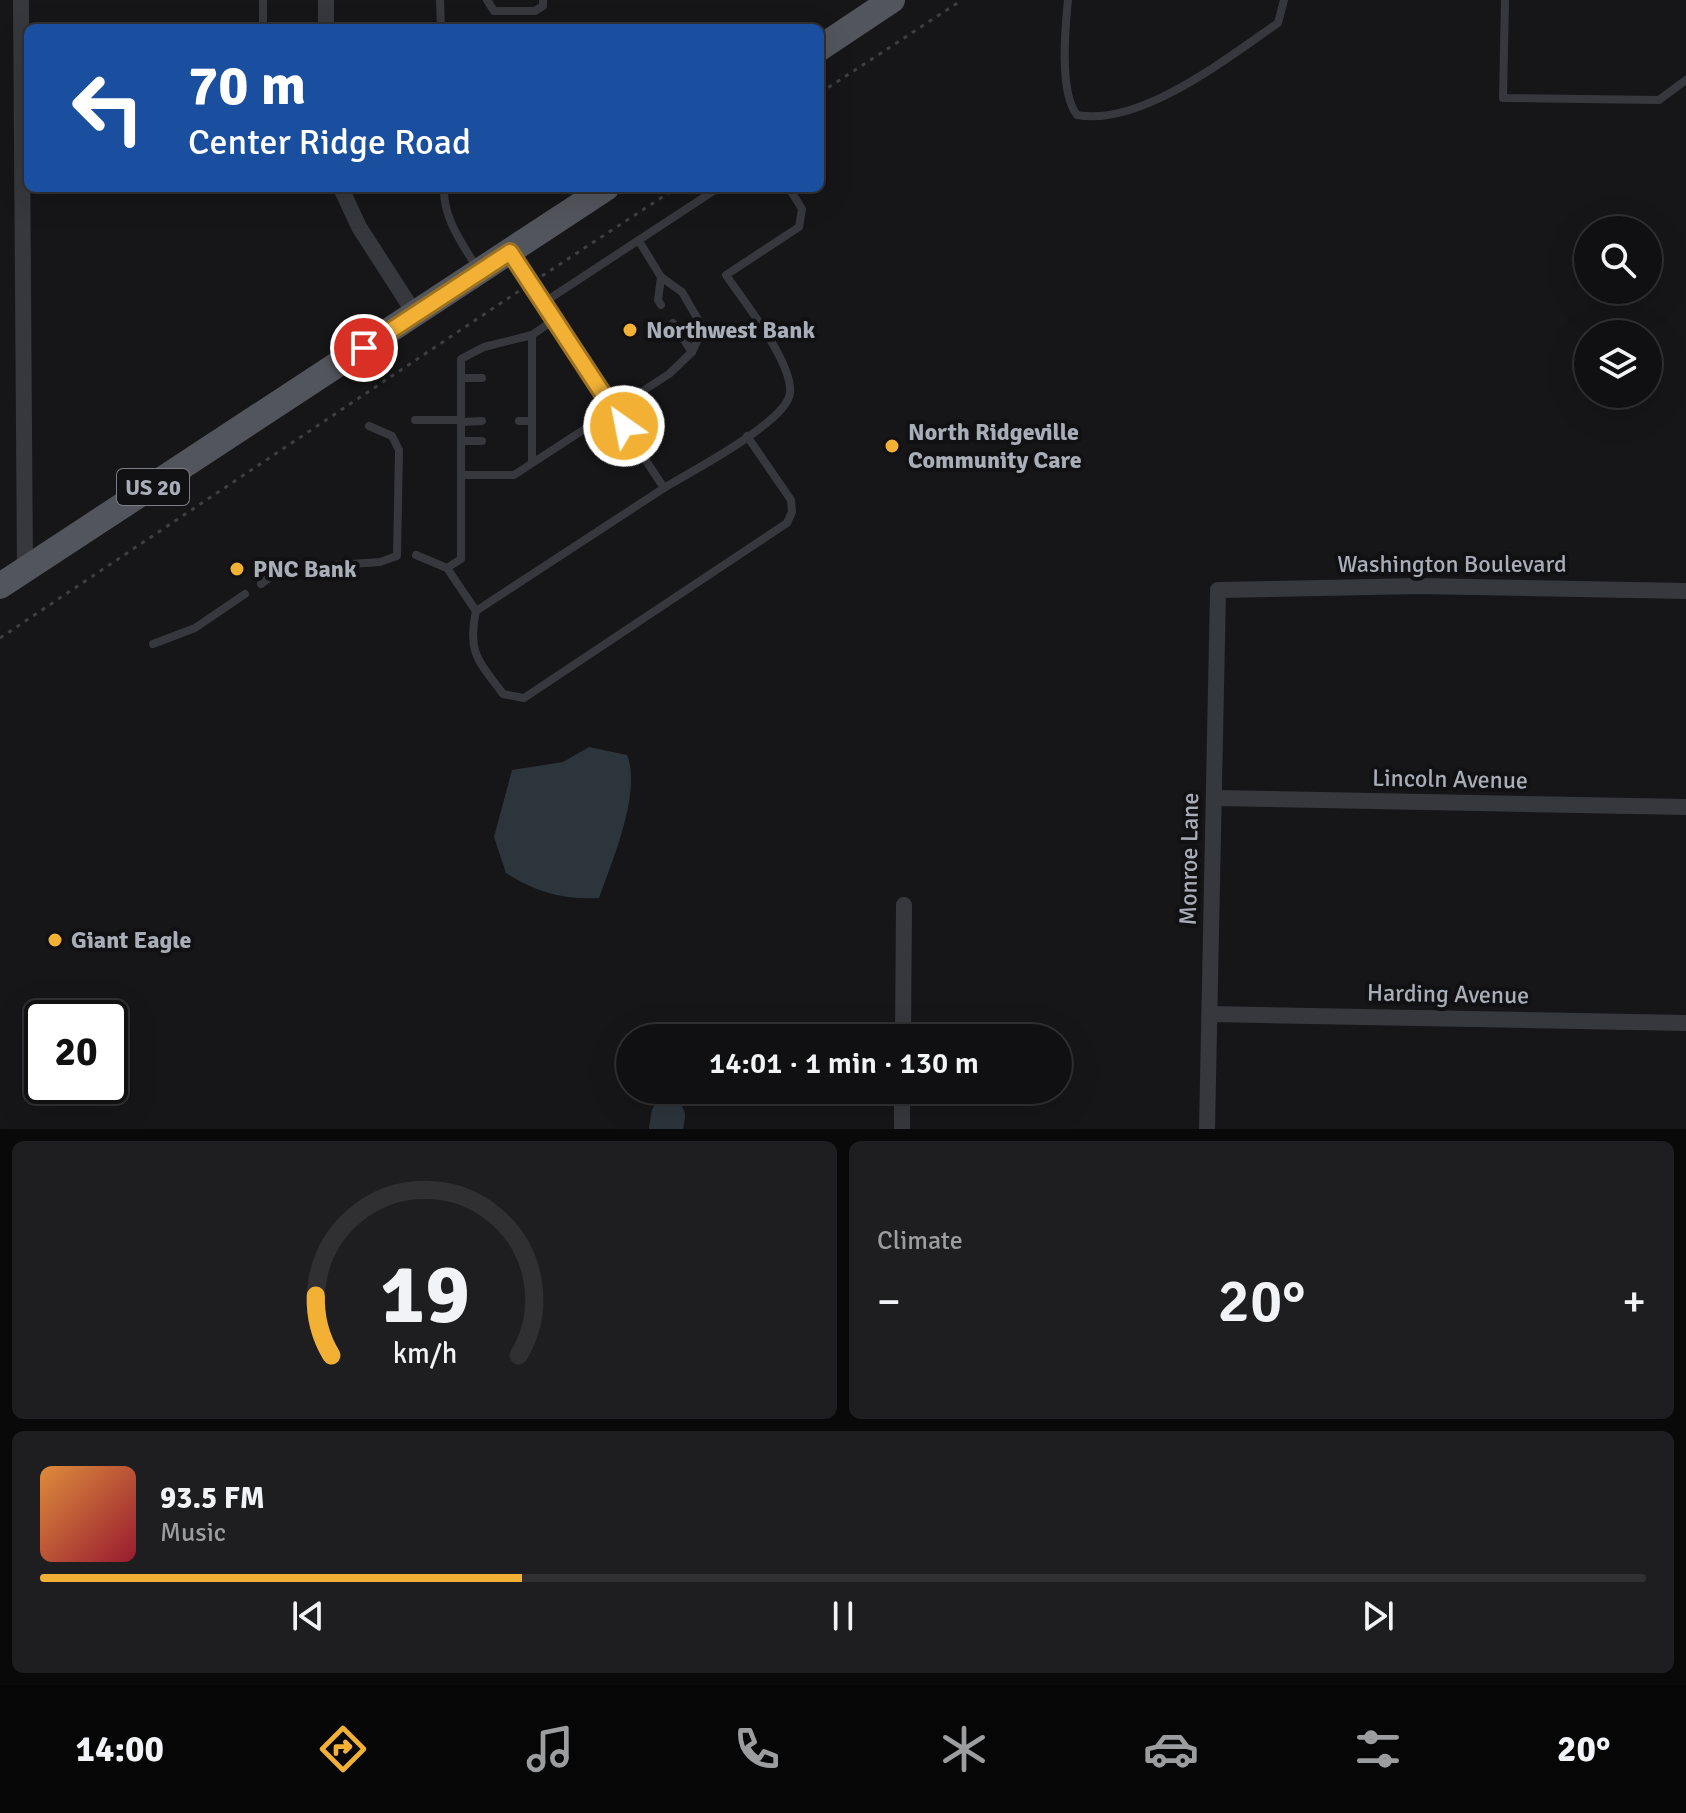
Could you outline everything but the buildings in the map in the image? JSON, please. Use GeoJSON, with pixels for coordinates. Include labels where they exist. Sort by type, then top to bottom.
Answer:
{"type":"FeatureCollection","features":[{"type":"Feature","properties":{"kind":"main road"},"geometry":{"type":"LineString","coordinates":[[824,45],[892,0]]}},
{"type":"Feature","properties":{"kind":"main road","name":"US 20"},"geometry":{"type":"LineString","coordinates":[[0,586],[600,192]]}},
{"type":"Feature","properties":{"kind":"street"},"geometry":{"type":"LineString","coordinates":[[21,0],[25,571]]}},
{"type":"Feature","properties":{"kind":"street"},"geometry":{"type":"LineString","coordinates":[[326,0],[326,24]]}},
{"type":"Feature","properties":{"kind":"street"},"geometry":{"type":"LineString","coordinates":[[343,192],[359,227],[415,314]]}},
{"type":"Feature","properties":{"kind":"street","name":"Washington Boulevard"},"geometry":{"type":"LineString","coordinates":[[1218,590],[1419,586],[1686,591]]}},
{"type":"Feature","properties":{"kind":"street","name":"Monroe Lane"},"geometry":{"type":"LineString","coordinates":[[1207,1129],[1218,590]]}},
{"type":"Feature","properties":{"kind":"street","name":"Lincoln Avenue"},"geometry":{"type":"LineString","coordinates":[[1214,798],[1686,807]]}},
{"type":"Feature","properties":{"kind":"street"},"geometry":{"type":"LineString","coordinates":[[903,1024],[904,905]]}},
{"type":"Feature","properties":{"kind":"street","name":"Harding Avenue"},"geometry":{"type":"LineString","coordinates":[[1210,1014],[1686,1023]]}},
{"type":"Feature","properties":{"kind":"street"},"geometry":{"type":"LineString","coordinates":[[902,1104],[902,1129]]}},
{"type":"Feature","properties":{"kind":"lane"},"geometry":{"type":"LineString","coordinates":[[263,0],[263,24]]}},
{"type":"Feature","properties":{"kind":"lane"},"geometry":{"type":"LineString","coordinates":[[440,0],[441,24]]}},
{"type":"Feature","properties":{"kind":"lane"},"geometry":{"type":"LineString","coordinates":[[487,0],[494,11],[535,11],[543,6],[543,0]]}},
{"type":"Feature","properties":{"kind":"lane"},"geometry":{"type":"LineString","coordinates":[[1068,0],[1069,105],[1077,115],[1098,119],[1127,111],[1205,72],[1278,23],[1284,0]]}},
{"type":"Feature","properties":{"kind":"lane"},"geometry":{"type":"LineString","coordinates":[[1505,0],[1503,98],[1659,100],[1686,80]]}},
{"type":"Feature","properties":{"kind":"lane"},"geometry":{"type":"LineString","coordinates":[[444,192],[444,202],[454,231],[479,272]]}},
{"type":"Feature","properties":{"kind":"lane"},"geometry":{"type":"LineString","coordinates":[[543,303],[712,192]]}},
{"type":"Feature","properties":{"kind":"lane"},"geometry":{"type":"LineString","coordinates":[[747,436],[791,500],[792,512],[787,523],[524,698],[503,694],[477,657],[470,638],[476,611],[780,413],[790,392],[785,366],[726,275],[799,227],[802,209],[791,192]]}},
{"type":"Feature","properties":{"kind":"lane"},"geometry":{"type":"LineString","coordinates":[[461,475],[514,475],[669,374],[692,352],[703,328],[682,292],[661,277],[639,241]]}},
{"type":"Feature","properties":{"kind":"lane"},"geometry":{"type":"LineString","coordinates":[[510,252],[664,488]]}},
{"type":"Feature","properties":{"kind":"lane"},"geometry":{"type":"LineString","coordinates":[[661,277],[658,300],[661,305]]}},
{"type":"Feature","properties":{"kind":"lane"},"geometry":{"type":"LineString","coordinates":[[447,568],[461,559],[461,359],[484,347],[532,335],[554,320]]}},
{"type":"Feature","properties":{"kind":"lane"},"geometry":{"type":"LineString","coordinates":[[673,323],[692,352]]}},
{"type":"Feature","properties":{"kind":"lane"},"geometry":{"type":"LineString","coordinates":[[532,335],[532,462]]}},
{"type":"Feature","properties":{"kind":"lane"},"geometry":{"type":"LineString","coordinates":[[519,377],[532,377]]}},
{"type":"Feature","properties":{"kind":"lane"},"geometry":{"type":"LineString","coordinates":[[461,378],[482,378]]}},
{"type":"Feature","properties":{"kind":"lane"},"geometry":{"type":"LineString","coordinates":[[415,420],[482,421]]}},
{"type":"Feature","properties":{"kind":"lane"},"geometry":{"type":"LineString","coordinates":[[519,421],[532,421]]}},
{"type":"Feature","properties":{"kind":"lane"},"geometry":{"type":"LineString","coordinates":[[334,565],[390,561],[397,556],[399,450],[392,436],[369,426]]}},
{"type":"Feature","properties":{"kind":"lane"},"geometry":{"type":"LineString","coordinates":[[519,440],[532,440]]}},
{"type":"Feature","properties":{"kind":"lane"},"geometry":{"type":"LineString","coordinates":[[461,441],[482,441]]}},
{"type":"Feature","properties":{"kind":"lane"},"geometry":{"type":"LineString","coordinates":[[416,555],[447,568],[476,611]]}},
{"type":"Feature","properties":{"kind":"lane"},"geometry":{"type":"LineString","coordinates":[[261,584],[290,562]]}},
{"type":"Feature","properties":{"kind":"lane"},"geometry":{"type":"LineString","coordinates":[[153,644],[195,628],[245,594]]}},
{"type":"Feature","properties":{"kind":"path"},"geometry":{"type":"LineString","coordinates":[[824,90],[962,0]]}},
{"type":"Feature","properties":{"kind":"path"},"geometry":{"type":"LineString","coordinates":[[0,638],[670,192]]}},
{"type":"Feature","properties":{"kind":"shaded area"},"geometry":{"type":"Polygon","coordinates":[[[589,747],[627,755],[631,788],[624,826],[599,898],[573,898],[528,885],[506,873],[494,837],[512,770],[563,762],[589,747]]]}},
{"type":"Feature","properties":{"kind":"waterway"},"geometry":{"type":"LineString","coordinates":[[666,1129],[668,1116]]}},
{"type":"Feature","properties":{"kind":"place","name":"Northwest Bank"},"geometry":{"type":"Point","coordinates":[630,330]}},
{"type":"Feature","properties":{"kind":"place","name":"North Ridgeville Community Care"},"geometry":{"type":"Point","coordinates":[892,446]}},
{"type":"Feature","properties":{"kind":"place","name":"PNC Bank"},"geometry":{"type":"Point","coordinates":[237,569]}},
{"type":"Feature","properties":{"kind":"place","name":"Giant Eagle"},"geometry":{"type":"Point","coordinates":[55,940]}},
{"type":"Feature","properties":{"kind":"route"},"geometry":{"type":"LineString","coordinates":[[364,348],[510,252],[624,426]]}}]}
